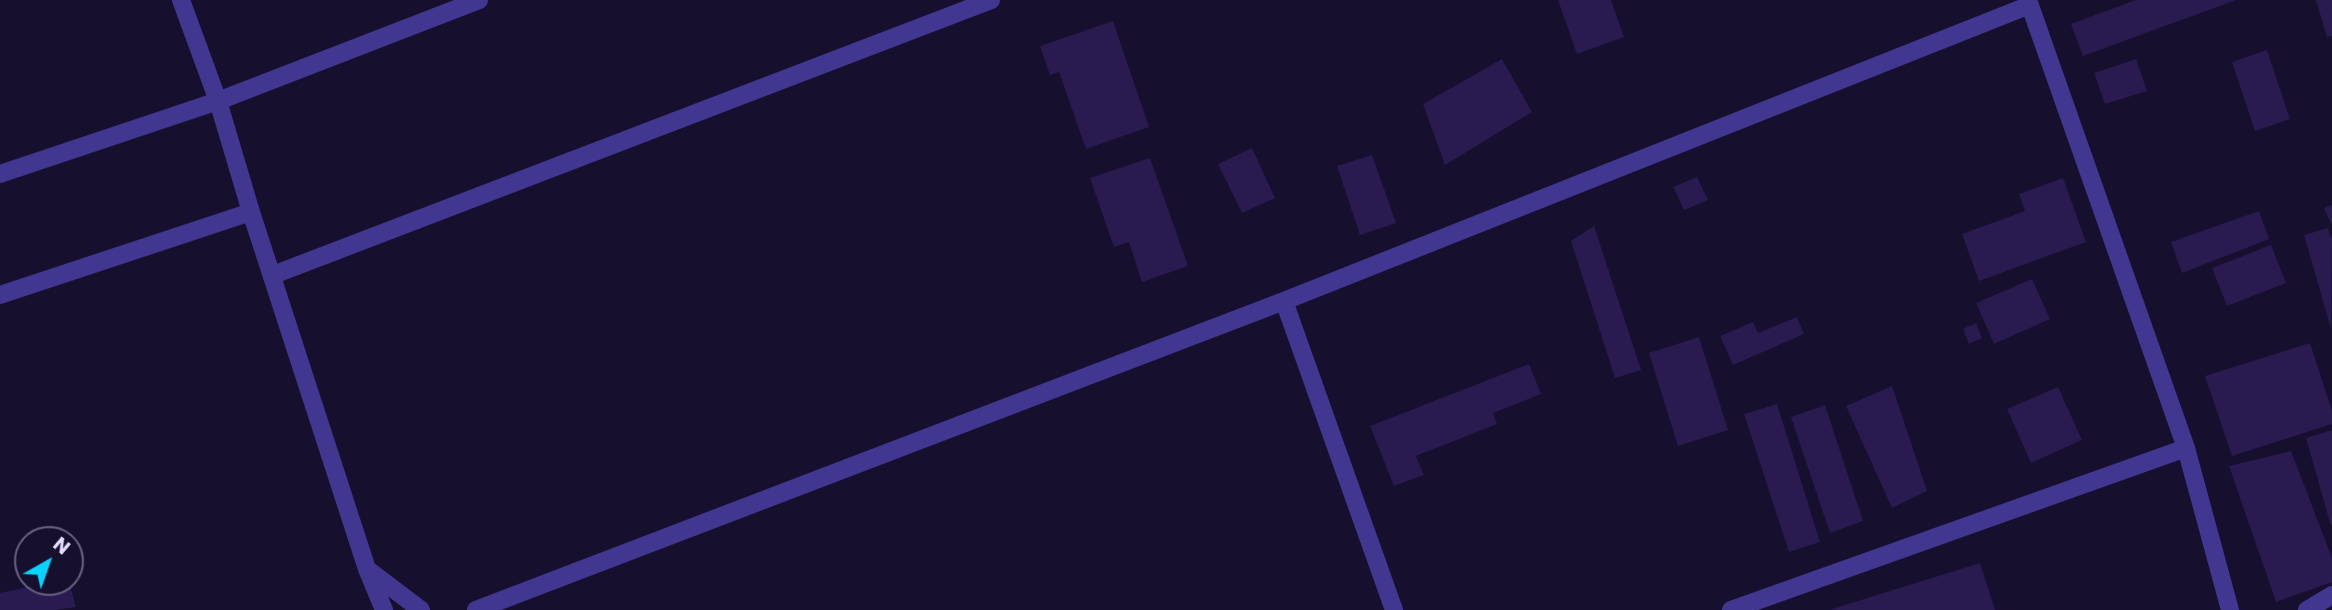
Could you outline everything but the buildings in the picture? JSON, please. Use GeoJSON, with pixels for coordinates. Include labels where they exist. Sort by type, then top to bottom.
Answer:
{"type":"FeatureCollection","features":[{"type":"Feature","properties":{"kind":"street"},"geometry":{"type":"LineString","coordinates":[[181,0],[218,101],[251,212],[367,569],[384,610]]}},
{"type":"Feature","properties":{"kind":"street"},"geometry":{"type":"LineString","coordinates":[[0,174],[218,101],[479,0]]}},
{"type":"Feature","properties":{"kind":"street"},"geometry":{"type":"LineString","coordinates":[[273,275],[991,0]]}},
{"type":"Feature","properties":{"kind":"street"},"geometry":{"type":"LineString","coordinates":[[477,610],[1284,301],[2029,2],[2186,448],[2230,610]]}},
{"type":"Feature","properties":{"kind":"street"},"geometry":{"type":"LineString","coordinates":[[0,295],[251,212]]}},
{"type":"Feature","properties":{"kind":"street"},"geometry":{"type":"LineString","coordinates":[[1284,301],[1394,610]]}},
{"type":"Feature","properties":{"kind":"street"},"geometry":{"type":"LineString","coordinates":[[1731,610],[2186,448]]}},
{"type":"Feature","properties":{"kind":"street"},"geometry":{"type":"LineString","coordinates":[[367,569],[421,610]]}},
{"type":"Feature","properties":{"kind":"street"},"geometry":{"type":"LineString","coordinates":[[2307,610],[2332,595]]}}]}
